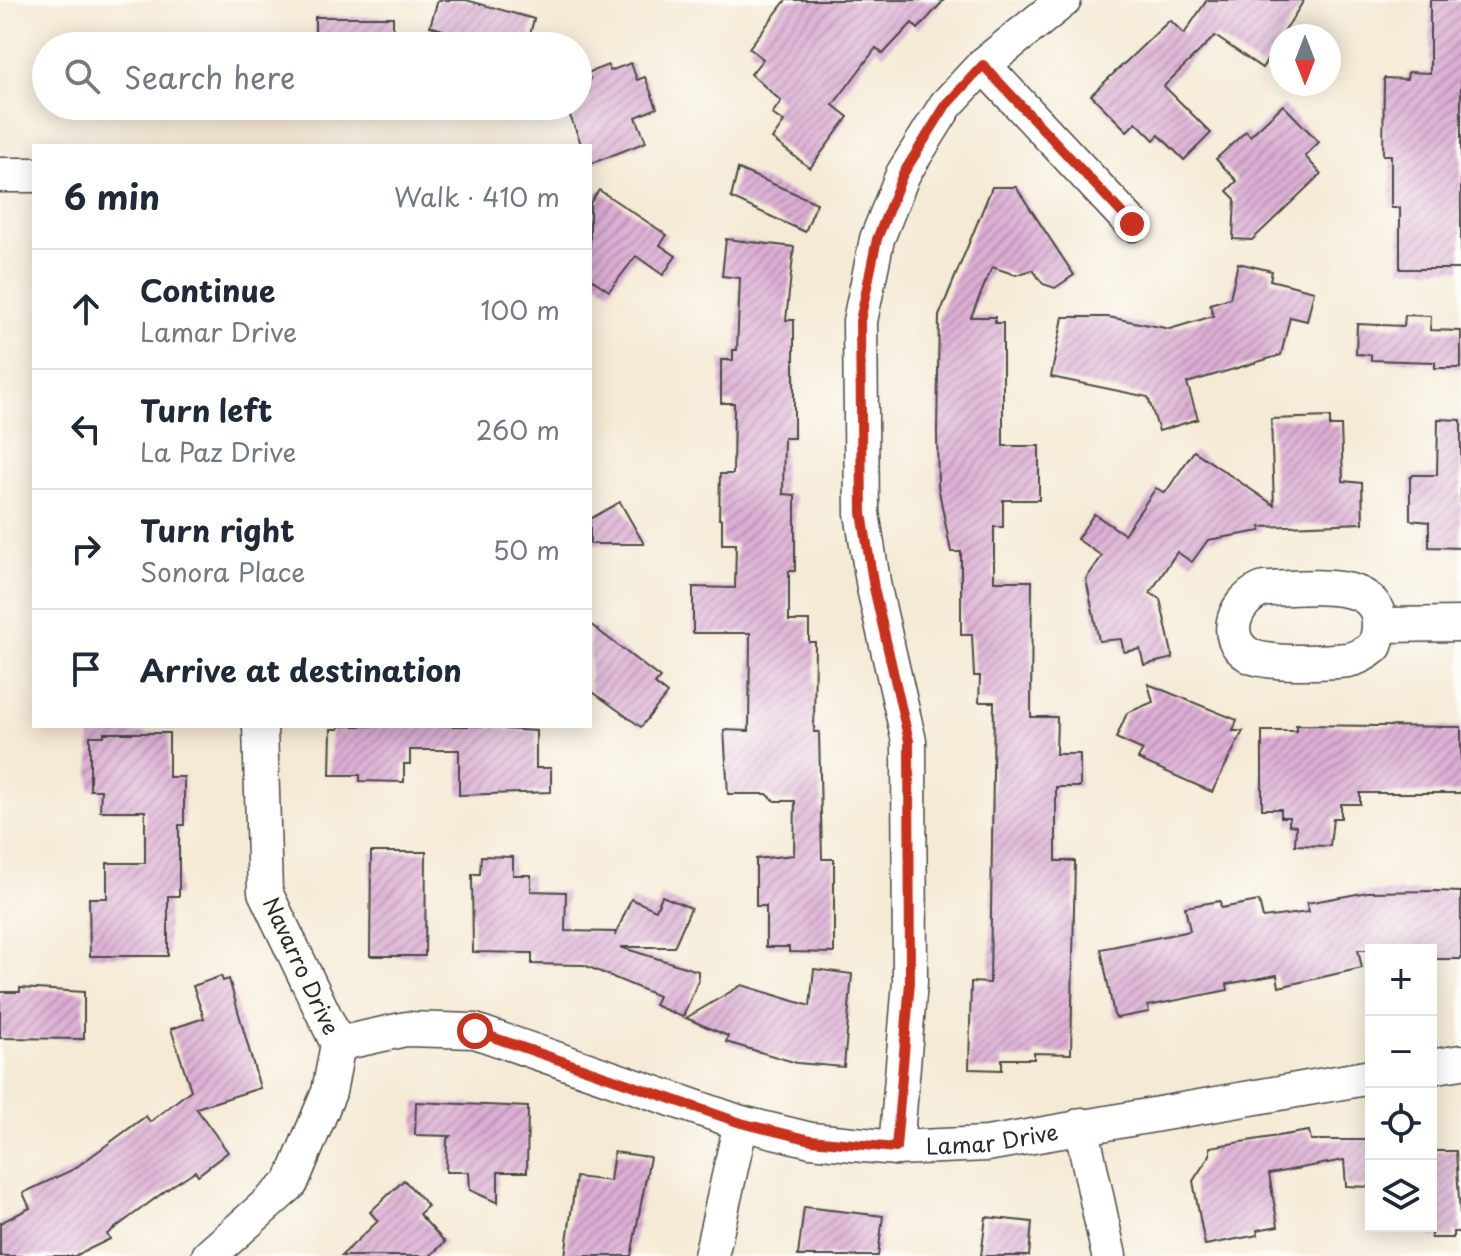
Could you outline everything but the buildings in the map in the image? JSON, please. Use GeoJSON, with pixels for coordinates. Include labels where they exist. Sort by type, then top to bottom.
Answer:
{"type":"FeatureCollection","features":[{"type":"Feature","properties":{"kind":"street"},"geometry":{"type":"LineString","coordinates":[[896,1148],[910,982],[909,741],[874,588],[862,513],[860,321],[877,239],[903,174],[946,105],[983,65],[1064,0]]}},
{"type":"Feature","properties":{"kind":"street"},"geometry":{"type":"LineString","coordinates":[[983,65],[1132,224]]}},
{"type":"Feature","properties":{"kind":"street"},"geometry":{"type":"LineString","coordinates":[[0,175],[32,175]]}},
{"type":"Feature","properties":{"kind":"street"},"geometry":{"type":"LineString","coordinates":[[1382,625],[1461,624]]}},
{"type":"Feature","properties":{"kind":"street","name":"Navarro Drive"},"geometry":{"type":"LineString","coordinates":[[209,1256],[291,1183],[329,1092],[338,1044],[265,892],[260,728]]}},
{"type":"Feature","properties":{"kind":"street","name":"Lamar Drive"},"geometry":{"type":"LineString","coordinates":[[338,1044],[406,1029],[475,1031],[741,1123],[811,1140],[896,1148],[987,1144],[1081,1125],[1365,1078]]}},
{"type":"Feature","properties":{"kind":"street"},"geometry":{"type":"LineString","coordinates":[[1437,1066],[1461,1062]]}},
{"type":"Feature","properties":{"kind":"street"},"geometry":{"type":"LineString","coordinates":[[711,1256],[741,1123]]}},
{"type":"Feature","properties":{"kind":"street"},"geometry":{"type":"LineString","coordinates":[[1081,1125],[1109,1256]]}},
{"type":"Feature","properties":{"kind":"route"},"geometry":{"type":"LineString","coordinates":[[475,1031],[741,1123],[811,1140],[896,1148],[910,982],[909,741],[874,588],[862,513],[860,321],[877,239],[903,174],[946,105],[983,65],[1132,224]]}}]}
